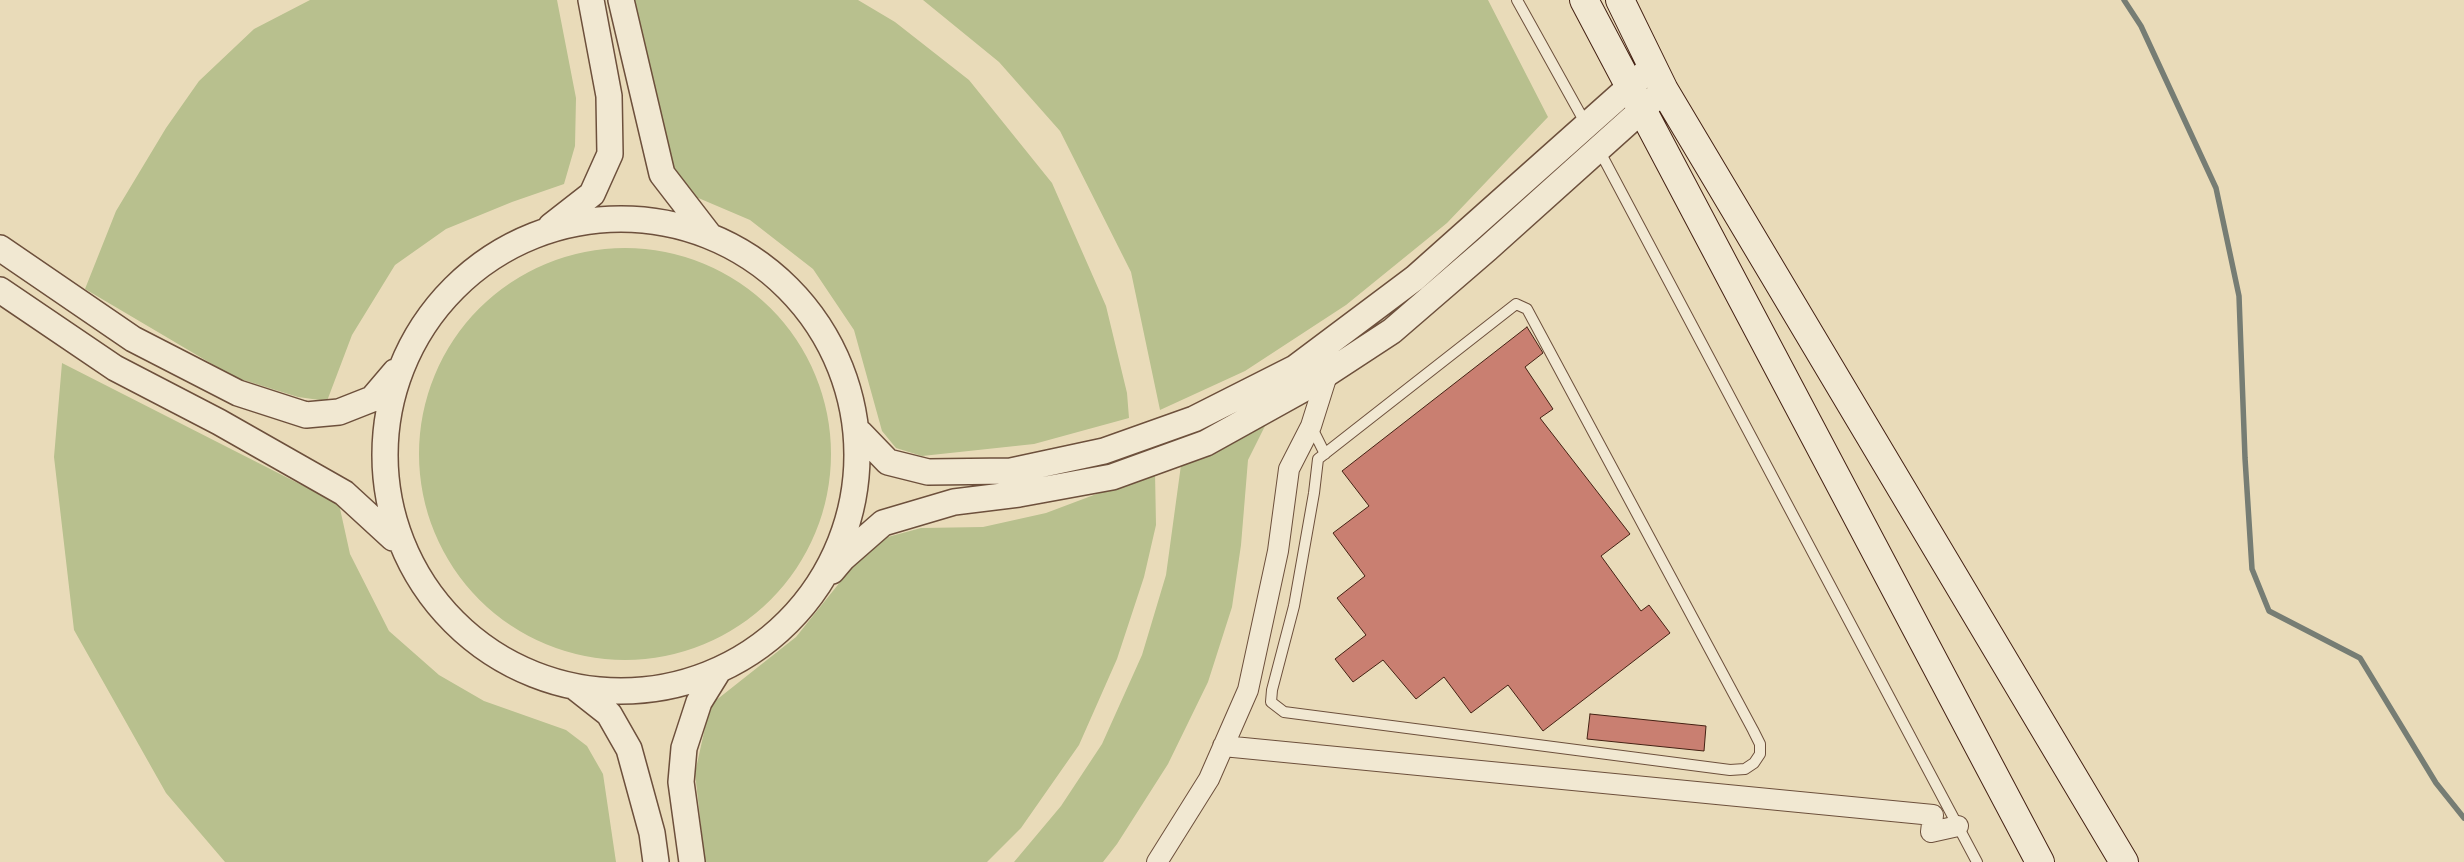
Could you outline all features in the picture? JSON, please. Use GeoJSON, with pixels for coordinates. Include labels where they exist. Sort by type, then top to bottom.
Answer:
{"type":"FeatureCollection","features":[{"type":"Feature","properties":{"kind":"main road"},"geometry":{"type":"LineString","coordinates":[[1584,0],[2040,862]]}},
{"type":"Feature","properties":{"kind":"main road"},"geometry":{"type":"LineString","coordinates":[[1620,0],[1658,78],[2124,862]]}},
{"type":"Feature","properties":{"kind":"street"},"geometry":{"type":"LineString","coordinates":[[0,248],[133,339],[238,393],[306,415],[339,412],[372,399],[404,361],[428,318],[480,264],[551,226],[592,194],[610,154],[609,96],[591,0]]}},
{"type":"Feature","properties":{"kind":"street"},"geometry":{"type":"LineString","coordinates":[[621,0],[662,174],[709,235]]}},
{"type":"Feature","properties":{"kind":"street"},"geometry":{"type":"LineString","coordinates":[[860,433],[888,462],[928,472],[1011,471],[1104,451],[1194,419],[1295,368],[1415,278],[1593,137],[1658,78]]}},
{"type":"Feature","properties":{"kind":"street"},"geometry":{"type":"LineString","coordinates":[[0,290],[115,368],[219,422],[344,493],[393,538],[446,615],[502,661],[576,688],[636,692],[695,681],[717,672],[756,650],[818,590],[843,558],[883,523],[954,502],[1019,494],[1112,477],[1206,443],[1328,372],[1392,331],[1487,249],[1593,137]]}},
{"type":"Feature","properties":{"kind":"street"},"geometry":{"type":"LineString","coordinates":[[551,226],[605,218],[628,217],[666,220],[709,235],[800,294],[845,367],[860,433],[853,512],[818,590]]}},
{"type":"Feature","properties":{"kind":"street"},"geometry":{"type":"LineString","coordinates":[[393,538],[386,482],[390,404],[404,361]]}},
{"type":"Feature","properties":{"kind":"street"},"geometry":{"type":"LineString","coordinates":[[1157,862],[1209,779],[1248,690],[1278,551],[1289,469],[1311,426],[1328,372]]}},
{"type":"Feature","properties":{"kind":"street"},"geometry":{"type":"LineString","coordinates":[[692,862],[681,782],[684,748],[699,702],[717,672]]}},
{"type":"Feature","properties":{"kind":"street"},"geometry":{"type":"LineString","coordinates":[[576,688],[608,714],[629,749],[652,833],[656,862]]}},
{"type":"Feature","properties":{"kind":"street"},"geometry":{"type":"LineString","coordinates":[[1223,746],[1933,815],[1931,832],[1958,826]]}},
{"type":"Feature","properties":{"kind":"lane"},"geometry":{"type":"LineString","coordinates":[[1517,0],[1593,137],[1977,862]]}},
{"type":"Feature","properties":{"kind":"lane"},"geometry":{"type":"LineString","coordinates":[[1516,304],[1526,309],[1753,730],[1760,744],[1760,754],[1754,763],[1745,769],[1730,770],[1284,712],[1278,708],[1271,702],[1272,690],[1294,606],[1314,493],[1316,467],[1318,459],[1325,454],[1516,304]]}},
{"type":"Feature","properties":{"kind":"lane"},"geometry":{"type":"LineString","coordinates":[[1311,426],[1325,454]]}},
{"type":"Feature","properties":{"kind":"green space"},"geometry":{"type":"Polygon","coordinates":[[[310,0],[557,0],[576,98],[575,146],[564,184],[512,202],[446,229],[395,265],[352,335],[327,401],[298,397],[234,377],[85,289],[116,211],[166,128],[199,81],[254,29],[310,0]]]}},
{"type":"Feature","properties":{"kind":"green space"},"geometry":{"type":"Polygon","coordinates":[[[632,0],[858,0],[895,22],[969,80],[1052,183],[1106,306],[1127,393],[1129,418],[1034,444],[922,456],[896,448],[882,431],[854,330],[813,269],[750,220],[696,197],[672,171],[632,0]]]}},
{"type":"Feature","properties":{"kind":"green space"},"geometry":{"type":"Polygon","coordinates":[[[923,0],[1488,0],[1548,117],[1447,223],[1346,305],[1245,371],[1160,410],[1131,272],[1060,131],[999,62],[923,0]]]}},
{"type":"Feature","properties":{"kind":"green space"},"geometry":{"type":"Polygon","coordinates":[[[625,248],[665,252],[685,256],[704,263],[740,282],[771,308],[797,339],[816,375],[823,394],[827,414],[831,454],[827,494],[823,514],[816,533],[797,569],[771,600],[740,626],[704,645],[685,652],[665,656],[625,660],[585,656],[565,652],[546,645],[510,626],[479,600],[453,569],[434,533],[427,514],[423,494],[419,454],[423,414],[427,394],[434,375],[453,339],[479,308],[510,282],[546,263],[565,256],[585,252],[625,248]]]}},
{"type":"Feature","properties":{"kind":"green space"},"geometry":{"type":"Polygon","coordinates":[[[62,363],[339,504],[350,554],[389,631],[439,675],[484,701],[566,730],[587,746],[603,774],[616,862],[225,862],[166,793],[74,630],[54,457],[62,363]]]}},
{"type":"Feature","properties":{"kind":"green space"},"geometry":{"type":"Polygon","coordinates":[[[1270,416],[1248,460],[1241,545],[1232,607],[1208,682],[1168,764],[1117,844],[1103,862],[1014,862],[1061,806],[1102,744],[1142,655],[1166,575],[1181,465],[1270,416]]]}},
{"type":"Feature","properties":{"kind":"green space"},"geometry":{"type":"Polygon","coordinates":[[[1155,472],[1156,525],[1144,577],[1117,659],[1079,745],[1021,828],[987,862],[705,862],[695,773],[710,705],[796,637],[873,541],[921,528],[983,527],[1046,513],[1155,472]]]}},
{"type":"Feature","properties":{"kind":"building"},"geometry":{"type":"Polygon","coordinates":[[[1527,327],[1543,353],[1525,367],[1553,409],[1540,418],[1630,534],[1601,556],[1641,611],[1649,605],[1670,633],[1543,731],[1508,685],[1471,713],[1444,677],[1416,699],[1383,660],[1353,682],[1335,659],[1366,635],[1337,598],[1365,576],[1333,533],[1369,506],[1342,471],[1527,327]]]}},
{"type":"Feature","properties":{"kind":"building"},"geometry":{"type":"Polygon","coordinates":[[[1590,714],[1706,726],[1704,751],[1587,739],[1590,714]]]}},
{"type":"Feature","properties":{"kind":"waterway"},"geometry":{"type":"LineString","coordinates":[[2124,0],[2141,26],[2216,188],[2239,296],[2245,458],[2252,569],[2269,611],[2360,658],[2436,783],[2464,818]]}}]}
